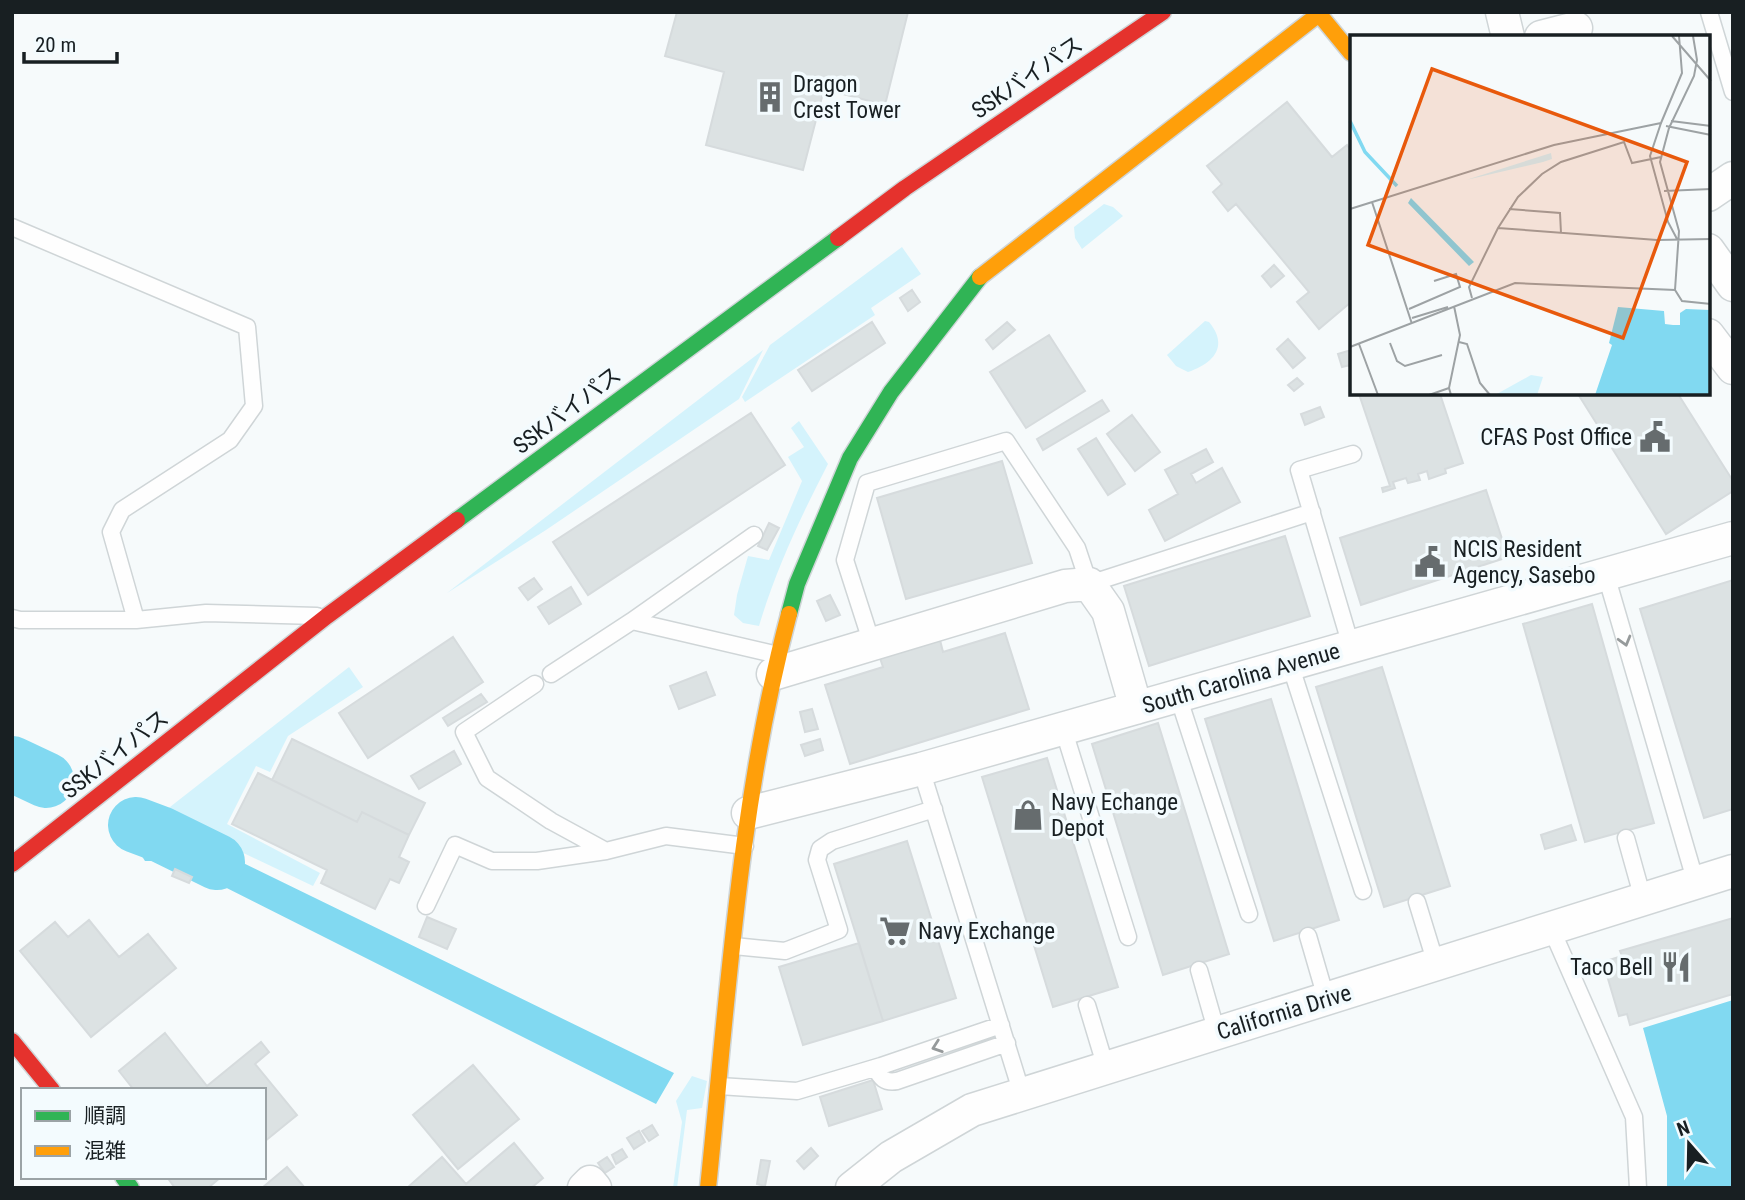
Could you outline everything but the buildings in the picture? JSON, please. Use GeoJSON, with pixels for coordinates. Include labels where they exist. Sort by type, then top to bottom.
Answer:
{"type":"FeatureCollection","features":[{"type":"Feature","properties":{"kind":"street","name":"SSKバイパス"},"geometry":{"type":"LineString","coordinates":[[12,864],[327,616],[905,188],[1163,12]]}},
{"type":"Feature","properties":{"kind":"street"},"geometry":{"type":"LineString","coordinates":[[1502,12],[1508,35]]}},
{"type":"Feature","properties":{"kind":"street"},"geometry":{"type":"LineString","coordinates":[[708,1188],[748,813],[775,664],[797,584],[850,458],[891,393],[983,274],[1139,156],[1319,14],[1350,52]]}},
{"type":"Feature","properties":{"kind":"street"},"geometry":{"type":"LineString","coordinates":[[1547,35],[1576,26]]}},
{"type":"Feature","properties":{"kind":"street"},"geometry":{"type":"LineString","coordinates":[[1710,194],[1733,178]]}},
{"type":"Feature","properties":{"kind":"street"},"geometry":{"type":"LineString","coordinates":[[1710,253],[1733,285]]}},
{"type":"Feature","properties":{"kind":"street"},"geometry":{"type":"LineString","coordinates":[[1710,338],[1733,368]]}},
{"type":"Feature","properties":{"kind":"street","name":"South Carolina Avenue"},"geometry":{"type":"LineString","coordinates":[[748,813],[921,769],[1733,538]]}},
{"type":"Feature","properties":{"kind":"street"},"geometry":{"type":"LineString","coordinates":[[775,664],[872,644],[1065,586],[1089,584],[1108,611],[1136,708]]}},
{"type":"Feature","properties":{"kind":"street","name":"California Drive"},"geometry":{"type":"LineString","coordinates":[[852,1188],[891,1157],[972,1110],[1733,871]]}},
{"type":"Feature","properties":{"kind":"street"},"geometry":{"type":"LineString","coordinates":[[12,1041],[50,1088]]}},
{"type":"Feature","properties":{"kind":"street"},"geometry":{"type":"LineString","coordinates":[[584,1188],[590,1182],[595,1188]]}},
{"type":"Feature","properties":{"kind":"lane"},"geometry":{"type":"LineString","coordinates":[[1709,12],[1733,92]]}},
{"type":"Feature","properties":{"kind":"lane"},"geometry":{"type":"LineString","coordinates":[[12,228],[247,327],[254,407],[230,440],[122,510],[111,532],[136,620]]}},
{"type":"Feature","properties":{"kind":"lane"},"geometry":{"type":"LineString","coordinates":[[872,644],[845,560],[867,483],[1006,441],[1077,548],[1089,584],[1312,513]]}},
{"type":"Feature","properties":{"kind":"lane"},"geometry":{"type":"LineString","coordinates":[[1351,646],[1299,470],[1353,454]]}},
{"type":"Feature","properties":{"kind":"lane"},"geometry":{"type":"LineString","coordinates":[[551,674],[754,535]]}},
{"type":"Feature","properties":{"kind":"lane"},"geometry":{"type":"LineString","coordinates":[[813,549],[845,560]]}},
{"type":"Feature","properties":{"kind":"lane"},"geometry":{"type":"LineString","coordinates":[[1606,575],[1696,883]]}},
{"type":"Feature","properties":{"kind":"lane"},"geometry":{"type":"LineString","coordinates":[[12,618],[136,620],[206,613],[327,616]]}},
{"type":"Feature","properties":{"kind":"lane"},"geometry":{"type":"LineString","coordinates":[[632,621],[775,664]]}},
{"type":"Feature","properties":{"kind":"lane"},"geometry":{"type":"LineString","coordinates":[[1290,664],[1363,891]]}},
{"type":"Feature","properties":{"kind":"lane"},"geometry":{"type":"LineString","coordinates":[[536,684],[464,732],[487,778],[551,821],[606,852]]}},
{"type":"Feature","properties":{"kind":"lane"},"geometry":{"type":"LineString","coordinates":[[1178,696],[1249,914]]}},
{"type":"Feature","properties":{"kind":"lane"},"geometry":{"type":"LineString","coordinates":[[1063,728],[1128,937]]}},
{"type":"Feature","properties":{"kind":"lane"},"geometry":{"type":"LineString","coordinates":[[921,769],[1023,1094]]}},
{"type":"Feature","properties":{"kind":"lane"},"geometry":{"type":"LineString","coordinates":[[734,946],[785,951],[839,930],[817,860],[820,849],[832,841],[934,809]]}},
{"type":"Feature","properties":{"kind":"lane"},"geometry":{"type":"LineString","coordinates":[[426,906],[455,845],[492,860],[537,861],[606,852],[666,835],[745,846]]}},
{"type":"Feature","properties":{"kind":"lane"},"geometry":{"type":"LineString","coordinates":[[1626,838],[1643,899]]}},
{"type":"Feature","properties":{"kind":"lane"},"geometry":{"type":"LineString","coordinates":[[1417,902],[1436,964]]}},
{"type":"Feature","properties":{"kind":"lane"},"geometry":{"type":"LineString","coordinates":[[1551,928],[1634,1117],[1638,1188]]}},
{"type":"Feature","properties":{"kind":"lane"},"geometry":{"type":"LineString","coordinates":[[1308,936],[1326,998]]}},
{"type":"Feature","properties":{"kind":"lane"},"geometry":{"type":"LineString","coordinates":[[1199,970],[1217,1032]]}},
{"type":"Feature","properties":{"kind":"lane"},"geometry":{"type":"LineString","coordinates":[[1087,1005],[1106,1068]]}},
{"type":"Feature","properties":{"kind":"lane"},"geometry":{"type":"LineString","coordinates":[[719,1086],[797,1091],[875,1068],[1001,1025]]}},
{"type":"Feature","properties":{"kind":"lane"},"geometry":{"type":"LineString","coordinates":[[875,1068],[882,1079],[888,1082],[897,1081],[1007,1043]]}},
{"type":"Feature","properties":{"kind":"shaded area"},"geometry":{"type":"Polygon","coordinates":[[[1104,204],[1113,207],[1123,216],[1082,249],[1075,238],[1074,227],[1104,204]]]}},
{"type":"Feature","properties":{"kind":"shaded area"},"geometry":{"type":"Polygon","coordinates":[[[902,247],[921,274],[871,308],[875,315],[745,402],[742,397],[770,345],[902,247]]]}},
{"type":"Feature","properties":{"kind":"shaded area"},"geometry":{"type":"Polygon","coordinates":[[[1205,321],[1209,322],[1218,339],[1216,353],[1205,364],[1188,372],[1176,366],[1167,355],[1205,321]]]}},
{"type":"Feature","properties":{"kind":"shaded area"},"geometry":{"type":"Polygon","coordinates":[[[763,350],[739,399],[546,530],[447,593],[763,350]]]}},
{"type":"Feature","properties":{"kind":"shaded area"},"geometry":{"type":"Polygon","coordinates":[[[799,421],[828,464],[790,543],[759,626],[743,623],[734,615],[748,556],[769,560],[802,481],[788,457],[804,447],[791,428],[799,421]]]}},
{"type":"Feature","properties":{"kind":"shaded area"},"geometry":{"type":"Polygon","coordinates":[[[349,667],[363,687],[288,736],[270,772],[256,766],[227,824],[320,873],[313,886],[161,814],[349,667]]]}},
{"type":"Feature","properties":{"kind":"shaded area"},"geometry":{"type":"Polygon","coordinates":[[[692,1076],[707,1081],[702,1108],[687,1110],[677,1188],[673,1188],[682,1122],[676,1101],[692,1076]]]}},
{"type":"Feature","properties":{"kind":"water"},"geometry":{"type":"Polygon","coordinates":[[[155,820],[674,1073],[656,1104],[173,861],[145,861],[136,847],[138,839],[155,820]]]}},
{"type":"Feature","properties":{"kind":"water"},"geometry":{"type":"Polygon","coordinates":[[[1733,1000],[1733,1188],[1667,1188],[1667,1116],[1643,1028],[1733,1000]]]}},
{"type":"Feature","properties":{"kind":"waterway"},"geometry":{"type":"LineString","coordinates":[[12,764],[46,780]]}},
{"type":"Feature","properties":{"kind":"waterway"},"geometry":{"type":"LineString","coordinates":[[136,825],[217,862]]}},
{"type":"Feature","properties":{"kind":"traffic: fast"},"geometry":{"type":"LineString","coordinates":[[457,520],[838,238]]}},
{"type":"Feature","properties":{"kind":"traffic: fast"},"geometry":{"type":"LineString","coordinates":[[789,614],[797,584],[850,458],[891,392],[980,277]]}},
{"type":"Feature","properties":{"kind":"traffic: fast"},"geometry":{"type":"LineString","coordinates":[[124,1179],[131,1188]]}},
{"type":"Feature","properties":{"kind":"traffic: slow"},"geometry":{"type":"LineString","coordinates":[[980,277],[1319,14],[1350,52]]}},
{"type":"Feature","properties":{"kind":"traffic: slow"},"geometry":{"type":"LineString","coordinates":[[708,1188],[729,971],[747,827],[772,684],[789,614]]}},
{"type":"Feature","properties":{"kind":"traffic: jam"},"geometry":{"type":"LineString","coordinates":[[838,238],[905,188],[1163,12]]}},
{"type":"Feature","properties":{"kind":"traffic: jam"},"geometry":{"type":"LineString","coordinates":[[12,864],[327,616],[457,520]]}},
{"type":"Feature","properties":{"kind":"traffic: jam"},"geometry":{"type":"LineString","coordinates":[[12,1041],[50,1088]]}},
{"type":"Feature","properties":{"kind":"place","name":"Dragon Crest Tower"},"geometry":{"type":"Point","coordinates":[770,97]}},
{"type":"Feature","properties":{"kind":"place","name":"CFAS Post Office"},"geometry":{"type":"Point","coordinates":[1655,437]}},
{"type":"Feature","properties":{"kind":"place","name":"NCIS Resident Agency, Sasebo"},"geometry":{"type":"Point","coordinates":[1430,562]}},
{"type":"Feature","properties":{"kind":"place","name":"Navy Echange Depot"},"geometry":{"type":"Point","coordinates":[1028,815]}},
{"type":"Feature","properties":{"kind":"place","name":"Navy Exchange"},"geometry":{"type":"Point","coordinates":[895,931]}},
{"type":"Feature","properties":{"kind":"place","name":"Taco Bell"},"geometry":{"type":"Point","coordinates":[1676,967]}}]}
